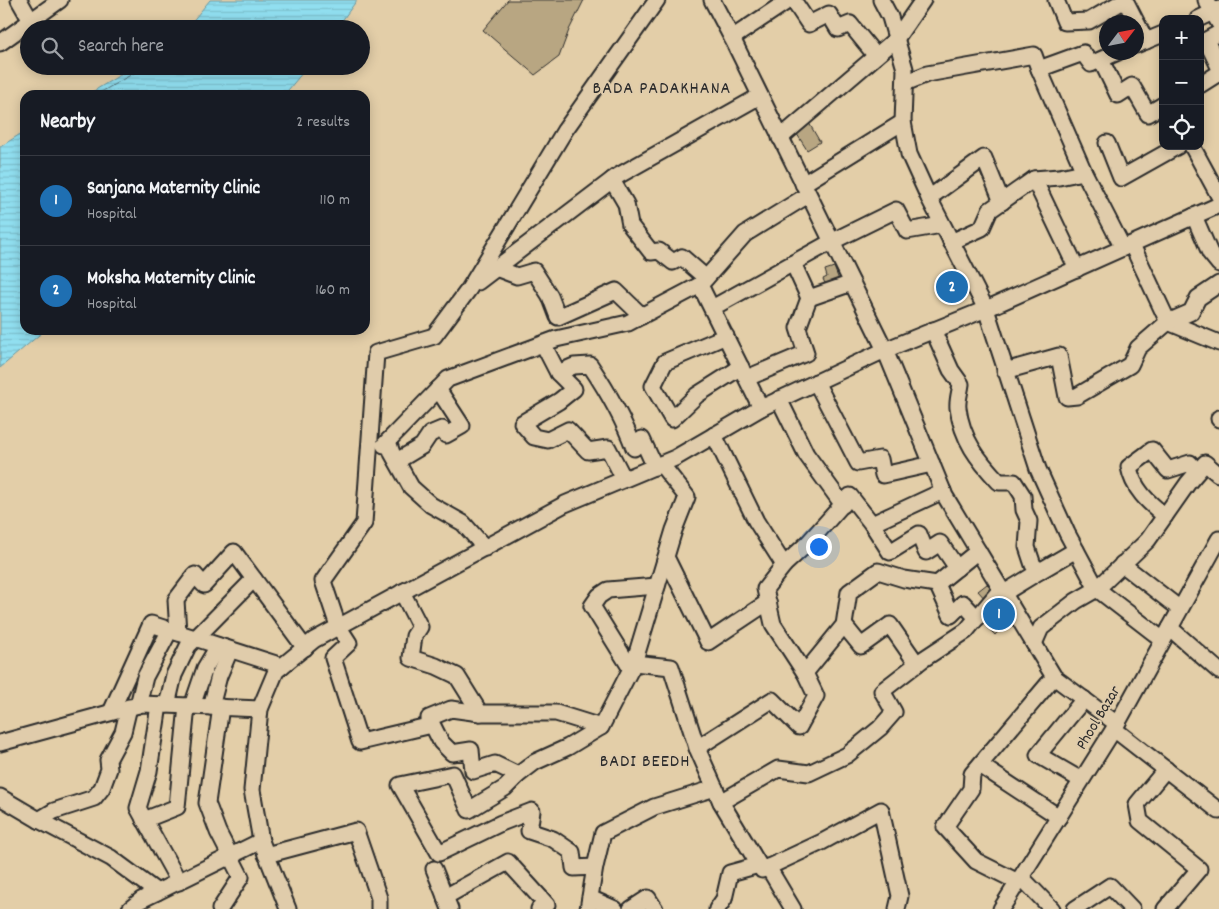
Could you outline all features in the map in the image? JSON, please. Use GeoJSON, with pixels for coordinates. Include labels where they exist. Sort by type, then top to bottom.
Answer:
{"type":"FeatureCollection","features":[{"type":"Feature","properties":{"kind":"street"},"geometry":{"type":"LineString","coordinates":[[19,0],[30,20]]}},
{"type":"Feature","properties":{"kind":"street"},"geometry":{"type":"LineString","coordinates":[[32,20],[60,0]]}},
{"type":"Feature","properties":{"kind":"street"},"geometry":{"type":"LineString","coordinates":[[432,725],[360,742],[333,658],[349,642],[338,626],[323,581],[364,522],[376,353],[434,336],[469,289],[565,130],[657,0]]}},
{"type":"Feature","properties":{"kind":"street"},"geometry":{"type":"LineString","coordinates":[[712,0],[884,350],[943,491],[1054,677],[1084,699],[1166,769],[1219,811]]}},
{"type":"Feature","properties":{"kind":"street"},"geometry":{"type":"LineString","coordinates":[[732,38],[788,0]]}},
{"type":"Feature","properties":{"kind":"street"},"geometry":{"type":"LineString","coordinates":[[793,0],[809,24],[829,14],[838,29],[850,24],[876,56]]}},
{"type":"Feature","properties":{"kind":"street"},"geometry":{"type":"LineString","coordinates":[[881,0],[890,17],[905,69],[903,122],[909,154],[942,225],[986,309],[1038,469],[1076,550],[1097,589],[1219,671]]}},
{"type":"Feature","properties":{"kind":"street"},"geometry":{"type":"LineString","coordinates":[[780,138],[896,39],[923,0]]}},
{"type":"Feature","properties":{"kind":"street"},"geometry":{"type":"LineString","coordinates":[[1056,0],[1065,22],[1089,20],[1125,0],[1131,15]]}},
{"type":"Feature","properties":{"kind":"street"},"geometry":{"type":"LineString","coordinates":[[0,43],[20,29]]}},
{"type":"Feature","properties":{"kind":"street"},"geometry":{"type":"LineString","coordinates":[[1219,33],[1206,40],[1219,67]]}},
{"type":"Feature","properties":{"kind":"street"},"geometry":{"type":"LineString","coordinates":[[1144,42],[1159,37]]}},
{"type":"Feature","properties":{"kind":"street"},"geometry":{"type":"LineString","coordinates":[[1039,68],[1084,53],[1091,64],[1101,60],[1118,95],[1132,86],[1148,114],[1159,107]]}},
{"type":"Feature","properties":{"kind":"street"},"geometry":{"type":"LineString","coordinates":[[905,83],[927,74],[1034,55],[1084,172],[1128,246],[1168,322],[1219,343]]}},
{"type":"Feature","properties":{"kind":"street"},"geometry":{"type":"LineString","coordinates":[[1204,82],[1219,73]]}},
{"type":"Feature","properties":{"kind":"street"},"geometry":{"type":"LineString","coordinates":[[469,289],[612,180],[760,96]]}},
{"type":"Feature","properties":{"kind":"street"},"geometry":{"type":"LineString","coordinates":[[485,548],[463,523],[431,505],[411,487],[386,443],[438,389],[448,379],[543,344],[628,323],[703,282],[745,234],[903,122]]}},
{"type":"Feature","properties":{"kind":"street"},"geometry":{"type":"LineString","coordinates":[[1108,143],[1121,178],[1171,150]]}},
{"type":"Feature","properties":{"kind":"street"},"geometry":{"type":"LineString","coordinates":[[1194,150],[1219,196]]}},
{"type":"Feature","properties":{"kind":"street"},"geometry":{"type":"LineString","coordinates":[[929,198],[984,158],[1002,202]]}},
{"type":"Feature","properties":{"kind":"street"},"geometry":{"type":"LineString","coordinates":[[951,242],[982,228],[990,210],[1034,179],[1084,172]]}},
{"type":"Feature","properties":{"kind":"street"},"geometry":{"type":"LineString","coordinates":[[1034,179],[1077,269]]}},
{"type":"Feature","properties":{"kind":"street"},"geometry":{"type":"LineString","coordinates":[[612,180],[626,204],[630,225],[651,252],[659,251],[673,262],[682,257],[703,282],[712,308],[761,408]]}},
{"type":"Feature","properties":{"kind":"street"},"geometry":{"type":"LineString","coordinates":[[288,909],[264,848],[252,790],[260,709],[276,671],[314,640],[565,504],[675,458],[779,399],[884,350],[986,309],[1219,205]]}},
{"type":"Feature","properties":{"kind":"street"},"geometry":{"type":"LineString","coordinates":[[712,308],[831,242],[896,210],[907,232],[942,225]]}},
{"type":"Feature","properties":{"kind":"street"},"geometry":{"type":"LineString","coordinates":[[1194,216],[1210,253],[1219,264]]}},
{"type":"Feature","properties":{"kind":"street"},"geometry":{"type":"LineString","coordinates":[[726,336],[666,362],[653,386],[672,419],[697,395],[744,372],[806,353],[798,328],[809,298],[793,263]]}},
{"type":"Feature","properties":{"kind":"street"},"geometry":{"type":"LineString","coordinates":[[496,268],[517,276],[534,271],[550,296],[558,317],[616,290],[642,316]]}},
{"type":"Feature","properties":{"kind":"street"},"geometry":{"type":"LineString","coordinates":[[809,298],[852,283]]}},
{"type":"Feature","properties":{"kind":"street"},"geometry":{"type":"LineString","coordinates":[[1005,371],[1059,356],[1067,397],[1077,396],[1130,365],[1138,348],[1168,322],[1191,312],[1198,298],[1219,284]]}},
{"type":"Feature","properties":{"kind":"street"},"geometry":{"type":"LineString","coordinates":[[933,330],[952,370],[961,384],[958,406],[965,434],[975,456],[999,482],[1014,482],[1022,496],[1024,510],[1029,521],[1027,547],[1033,565],[1040,571]]}},
{"type":"Feature","properties":{"kind":"street"},"geometry":{"type":"LineString","coordinates":[[543,344],[558,373],[574,389],[559,401],[522,423],[534,437],[548,440],[568,430],[588,451],[608,448],[624,479]]}},
{"type":"Feature","properties":{"kind":"street"},"geometry":{"type":"LineString","coordinates":[[558,373],[574,366],[590,365],[612,398],[634,448],[642,439],[658,465],[687,497],[666,556],[632,666],[601,727],[568,747],[535,762],[505,788],[469,810],[453,774],[400,785],[439,853],[501,823],[532,811],[529,831],[552,839],[572,852],[574,868],[595,867]]}},
{"type":"Feature","properties":{"kind":"street"},"geometry":{"type":"LineString","coordinates":[[816,382],[858,463],[880,459],[883,475],[932,464]]}},
{"type":"Feature","properties":{"kind":"street"},"geometry":{"type":"LineString","coordinates":[[397,461],[422,446],[430,434],[442,429],[446,435],[462,426],[438,389]]}},
{"type":"Feature","properties":{"kind":"street"},"geometry":{"type":"LineString","coordinates":[[779,399],[806,454],[843,505]]}},
{"type":"Feature","properties":{"kind":"street"},"geometry":{"type":"LineString","coordinates":[[714,436],[756,521],[784,565]]}},
{"type":"Feature","properties":{"kind":"street"},"geometry":{"type":"LineString","coordinates":[[1165,516],[1146,501],[1131,479],[1129,467],[1152,450],[1168,470],[1190,463],[1197,472]]}},
{"type":"Feature","properties":{"kind":"street"},"geometry":{"type":"LineString","coordinates":[[1034,644],[1041,628],[1076,601],[1097,589],[1148,540],[1188,483],[1206,463],[1219,473]]}},
{"type":"Feature","properties":{"kind":"street"},"geometry":{"type":"LineString","coordinates":[[872,524],[943,491]]}},
{"type":"Feature","properties":{"kind":"street"},"geometry":{"type":"LineString","coordinates":[[697,748],[772,700],[799,727],[816,696],[806,673],[773,624],[765,589],[784,565],[808,543],[850,496],[872,524],[890,552],[919,534],[926,552],[940,543],[957,568]]}},
{"type":"Feature","properties":{"kind":"street","name":"Phool Bazar"},"geometry":{"type":"LineString","coordinates":[[1001,909],[1115,726],[1219,539]]}},
{"type":"Feature","properties":{"kind":"street"},"geometry":{"type":"LineString","coordinates":[[721,802],[778,769],[809,773],[847,755],[880,728],[894,712],[882,691],[917,664],[966,631],[1002,591],[1076,550]]}},
{"type":"Feature","properties":{"kind":"street"},"geometry":{"type":"LineString","coordinates":[[806,673],[844,625],[849,592],[878,571],[904,579],[938,584],[978,551]]}},
{"type":"Feature","properties":{"kind":"street"},"geometry":{"type":"LineString","coordinates":[[39,820],[54,811],[94,798],[102,788],[109,769],[108,760],[123,732],[145,677],[174,632],[176,600],[195,575],[204,586],[234,552],[305,648]]}},
{"type":"Feature","properties":{"kind":"street"},"geometry":{"type":"LineString","coordinates":[[666,556],[708,642],[768,602]]}},
{"type":"Feature","properties":{"kind":"street"},"geometry":{"type":"LineString","coordinates":[[1122,564],[1180,609]]}},
{"type":"Feature","properties":{"kind":"street"},"geometry":{"type":"LineString","coordinates":[[178,882],[138,808],[149,771],[163,705],[174,675],[188,646],[254,579]]}},
{"type":"Feature","properties":{"kind":"street"},"geometry":{"type":"LineString","coordinates":[[938,584],[950,615],[963,603],[977,618]]}},
{"type":"Feature","properties":{"kind":"street"},"geometry":{"type":"LineString","coordinates":[[632,666],[592,606],[608,590],[657,586]]}},
{"type":"Feature","properties":{"kind":"street"},"geometry":{"type":"LineString","coordinates":[[402,592],[420,626],[414,636],[411,658],[436,666],[457,676],[480,713]]}},
{"type":"Feature","properties":{"kind":"street"},"geometry":{"type":"LineString","coordinates":[[111,712],[151,624],[282,666]]}},
{"type":"Feature","properties":{"kind":"street"},"geometry":{"type":"LineString","coordinates":[[844,625],[861,646],[890,625],[917,664]]}},
{"type":"Feature","properties":{"kind":"street"},"geometry":{"type":"LineString","coordinates":[[144,820],[177,807],[190,706],[205,668],[224,648]]}},
{"type":"Feature","properties":{"kind":"street"},"geometry":{"type":"LineString","coordinates":[[220,909],[241,877],[218,832],[207,803],[218,676],[224,648]]}},
{"type":"Feature","properties":{"kind":"street"},"geometry":{"type":"LineString","coordinates":[[632,666],[671,667],[697,748],[721,802],[793,909]]}},
{"type":"Feature","properties":{"kind":"street"},"geometry":{"type":"LineString","coordinates":[[1052,909],[1019,880],[976,861],[945,827],[971,789],[972,774],[1054,677]]}},
{"type":"Feature","properties":{"kind":"street"},"geometry":{"type":"LineString","coordinates":[[1081,780],[1038,755],[1084,699]]}},
{"type":"Feature","properties":{"kind":"street"},"geometry":{"type":"LineString","coordinates":[[0,743],[134,706],[163,705],[260,709]]}},
{"type":"Feature","properties":{"kind":"street"},"geometry":{"type":"LineString","coordinates":[[518,775],[495,764],[473,771],[471,750],[452,753],[441,742],[429,718],[451,709],[480,713],[556,712],[601,727]]}},
{"type":"Feature","properties":{"kind":"street"},"geometry":{"type":"LineString","coordinates":[[980,765],[1059,817]]}},
{"type":"Feature","properties":{"kind":"street"},"geometry":{"type":"LineString","coordinates":[[1166,769],[1137,804],[1140,821],[1199,870],[1166,909]]}},
{"type":"Feature","properties":{"kind":"street"},"geometry":{"type":"LineString","coordinates":[[615,909],[589,904],[603,833],[654,807],[714,788]]}},
{"type":"Feature","properties":{"kind":"street"},"geometry":{"type":"LineString","coordinates":[[0,797],[111,858],[157,892]]}},
{"type":"Feature","properties":{"kind":"street"},"geometry":{"type":"LineString","coordinates":[[717,909],[724,899],[730,874],[764,866],[822,842],[881,810],[900,896],[897,909]]}},
{"type":"Feature","properties":{"kind":"street"},"geometry":{"type":"LineString","coordinates":[[130,909],[141,900],[231,856],[356,830],[379,898],[379,909]]}},
{"type":"Feature","properties":{"kind":"street"},"geometry":{"type":"LineString","coordinates":[[434,869],[447,903],[508,862],[547,906],[539,909]]}},
{"type":"Feature","properties":{"kind":"street"},"geometry":{"type":"LineString","coordinates":[[1075,909],[1110,886],[1132,909]]}},
{"type":"Feature","properties":{"kind":"street"},"geometry":{"type":"LineString","coordinates":[[632,909],[648,898],[655,909]]}},
{"type":"Feature","properties":{"kind":"water"},"geometry":{"type":"Polygon","coordinates":[[[210,0],[357,0],[343,20],[193,20],[210,0]]]}},
{"type":"Feature","properties":{"kind":"water"},"geometry":{"type":"Polygon","coordinates":[[[120,75],[301,75],[288,90],[95,90],[120,75]]]}},
{"type":"Feature","properties":{"kind":"water"},"geometry":{"type":"Polygon","coordinates":[[[20,134],[20,335],[39,335],[0,368],[0,147],[20,134]]]}},
{"type":"Feature","properties":{"kind":"building"},"geometry":{"type":"Polygon","coordinates":[[[508,0],[584,0],[569,30],[559,57],[535,75],[483,30],[508,0]]]}},
{"type":"Feature","properties":{"kind":"building"},"geometry":{"type":"Polygon","coordinates":[[[809,123],[820,142],[807,150],[795,131],[809,123]]]}},
{"type":"Feature","properties":{"kind":"building"},"geometry":{"type":"Polygon","coordinates":[[[834,267],[841,285],[828,290],[823,279],[827,277],[825,270],[834,267]]]}},
{"type":"Feature","properties":{"kind":"building"},"geometry":{"type":"Polygon","coordinates":[[[952,276],[955,282],[958,281],[963,291],[950,298],[942,281],[952,276]]]}},
{"type":"Feature","properties":{"kind":"building"},"geometry":{"type":"Polygon","coordinates":[[[987,584],[994,593],[986,600],[978,591],[987,584]]]}},
{"type":"Feature","properties":{"kind":"building"},"geometry":{"type":"Polygon","coordinates":[[[994,601],[1011,618],[995,635],[987,627],[991,622],[982,614],[994,601]]]}},
{"type":"Feature","properties":{"kind":"place","name":"Moksha Maternity Clinic"},"geometry":{"type":"Point","coordinates":[952,287]}},
{"type":"Feature","properties":{"kind":"place","name":"Sanjana Maternity Clinic"},"geometry":{"type":"Point","coordinates":[999,614]}},
{"type":"Feature","properties":{"kind":"district","name":"BADA PADAKHANA"},"geometry":{"type":"Point","coordinates":[662,89]}},
{"type":"Feature","properties":{"kind":"district","name":"BADI BEEDH"},"geometry":{"type":"Point","coordinates":[645,762]}}]}
